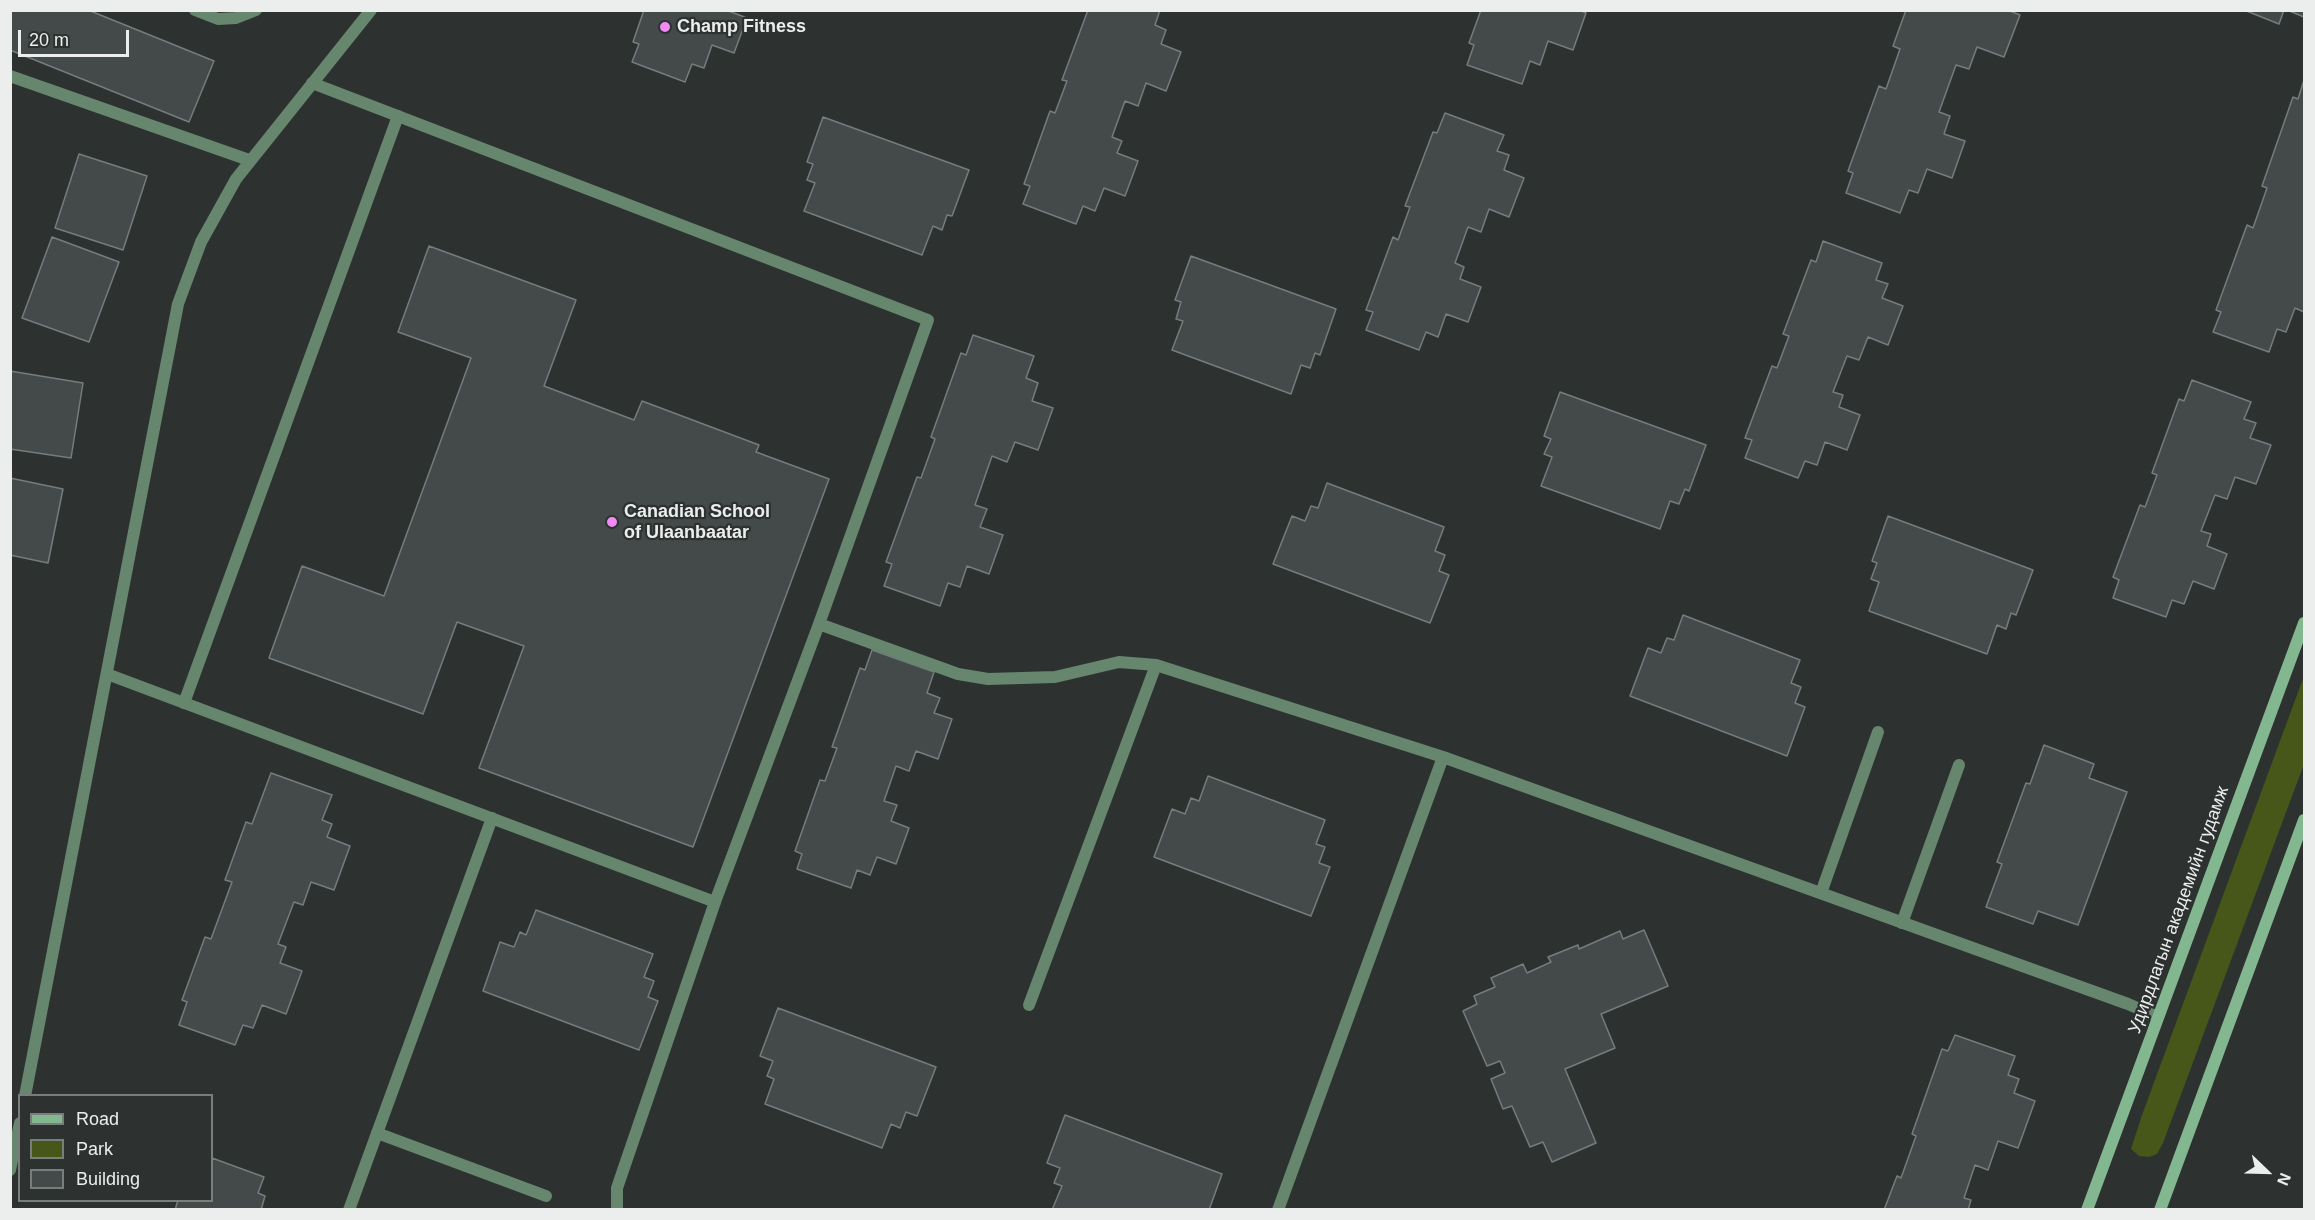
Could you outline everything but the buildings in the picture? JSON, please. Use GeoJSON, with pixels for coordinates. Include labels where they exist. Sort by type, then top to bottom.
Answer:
{"type":"FeatureCollection","features":[{"type":"Feature","properties":{"kind":"main road","name":"Удирдлагын академийн гудамж"},"geometry":{"type":"LineString","coordinates":[[2087,1209],[2304,623]]}},
{"type":"Feature","properties":{"kind":"main road"},"geometry":{"type":"LineString","coordinates":[[2160,1209],[2304,820]]}},
{"type":"Feature","properties":{"kind":"street"},"geometry":{"type":"LineString","coordinates":[[195,10],[218,19],[236,18],[256,10]]}},
{"type":"Feature","properties":{"kind":"street"},"geometry":{"type":"LineString","coordinates":[[25,1094],[178,304],[201,242],[249,159],[371,10]]}},
{"type":"Feature","properties":{"kind":"street"},"geometry":{"type":"LineString","coordinates":[[10,76],[249,159]]}},
{"type":"Feature","properties":{"kind":"street"},"geometry":{"type":"LineString","coordinates":[[312,83],[928,320],[819,624],[715,902],[617,1188],[617,1209]]}},
{"type":"Feature","properties":{"kind":"street"},"geometry":{"type":"LineString","coordinates":[[184,703],[398,116]]}},
{"type":"Feature","properties":{"kind":"street"},"geometry":{"type":"LineString","coordinates":[[819,624],[958,674],[988,679],[1055,677],[1119,662],[1156,665],[1443,757],[2128,1004],[2158,1017]]}},
{"type":"Feature","properties":{"kind":"street"},"geometry":{"type":"LineString","coordinates":[[1029,1005],[1156,665]]}},
{"type":"Feature","properties":{"kind":"street"},"geometry":{"type":"LineString","coordinates":[[107,674],[715,902]]}},
{"type":"Feature","properties":{"kind":"street"},"geometry":{"type":"LineString","coordinates":[[1821,893],[1878,732]]}},
{"type":"Feature","properties":{"kind":"street"},"geometry":{"type":"LineString","coordinates":[[1278,1209],[1443,757]]}},
{"type":"Feature","properties":{"kind":"street"},"geometry":{"type":"LineString","coordinates":[[1902,922],[1959,765]]}},
{"type":"Feature","properties":{"kind":"street"},"geometry":{"type":"LineString","coordinates":[[350,1209],[492,818]]}},
{"type":"Feature","properties":{"kind":"street"},"geometry":{"type":"LineString","coordinates":[[10,1170],[18,1132]]}},
{"type":"Feature","properties":{"kind":"street"},"geometry":{"type":"LineString","coordinates":[[377,1133],[546,1196]]}},
{"type":"Feature","properties":{"kind":"green space"},"geometry":{"type":"Polygon","coordinates":[[[2304,676],[2304,764],[2163,1143],[2157,1154],[2149,1157],[2139,1156],[2131,1149],[2142,1115],[2304,676]]]}},
{"type":"Feature","properties":{"kind":"place","name":"Champ Fitness"},"geometry":{"type":"Point","coordinates":[665,27]}},
{"type":"Feature","properties":{"kind":"place","name":"Canadian School of Ulaanbaatar"},"geometry":{"type":"Point","coordinates":[612,522]}}]}
